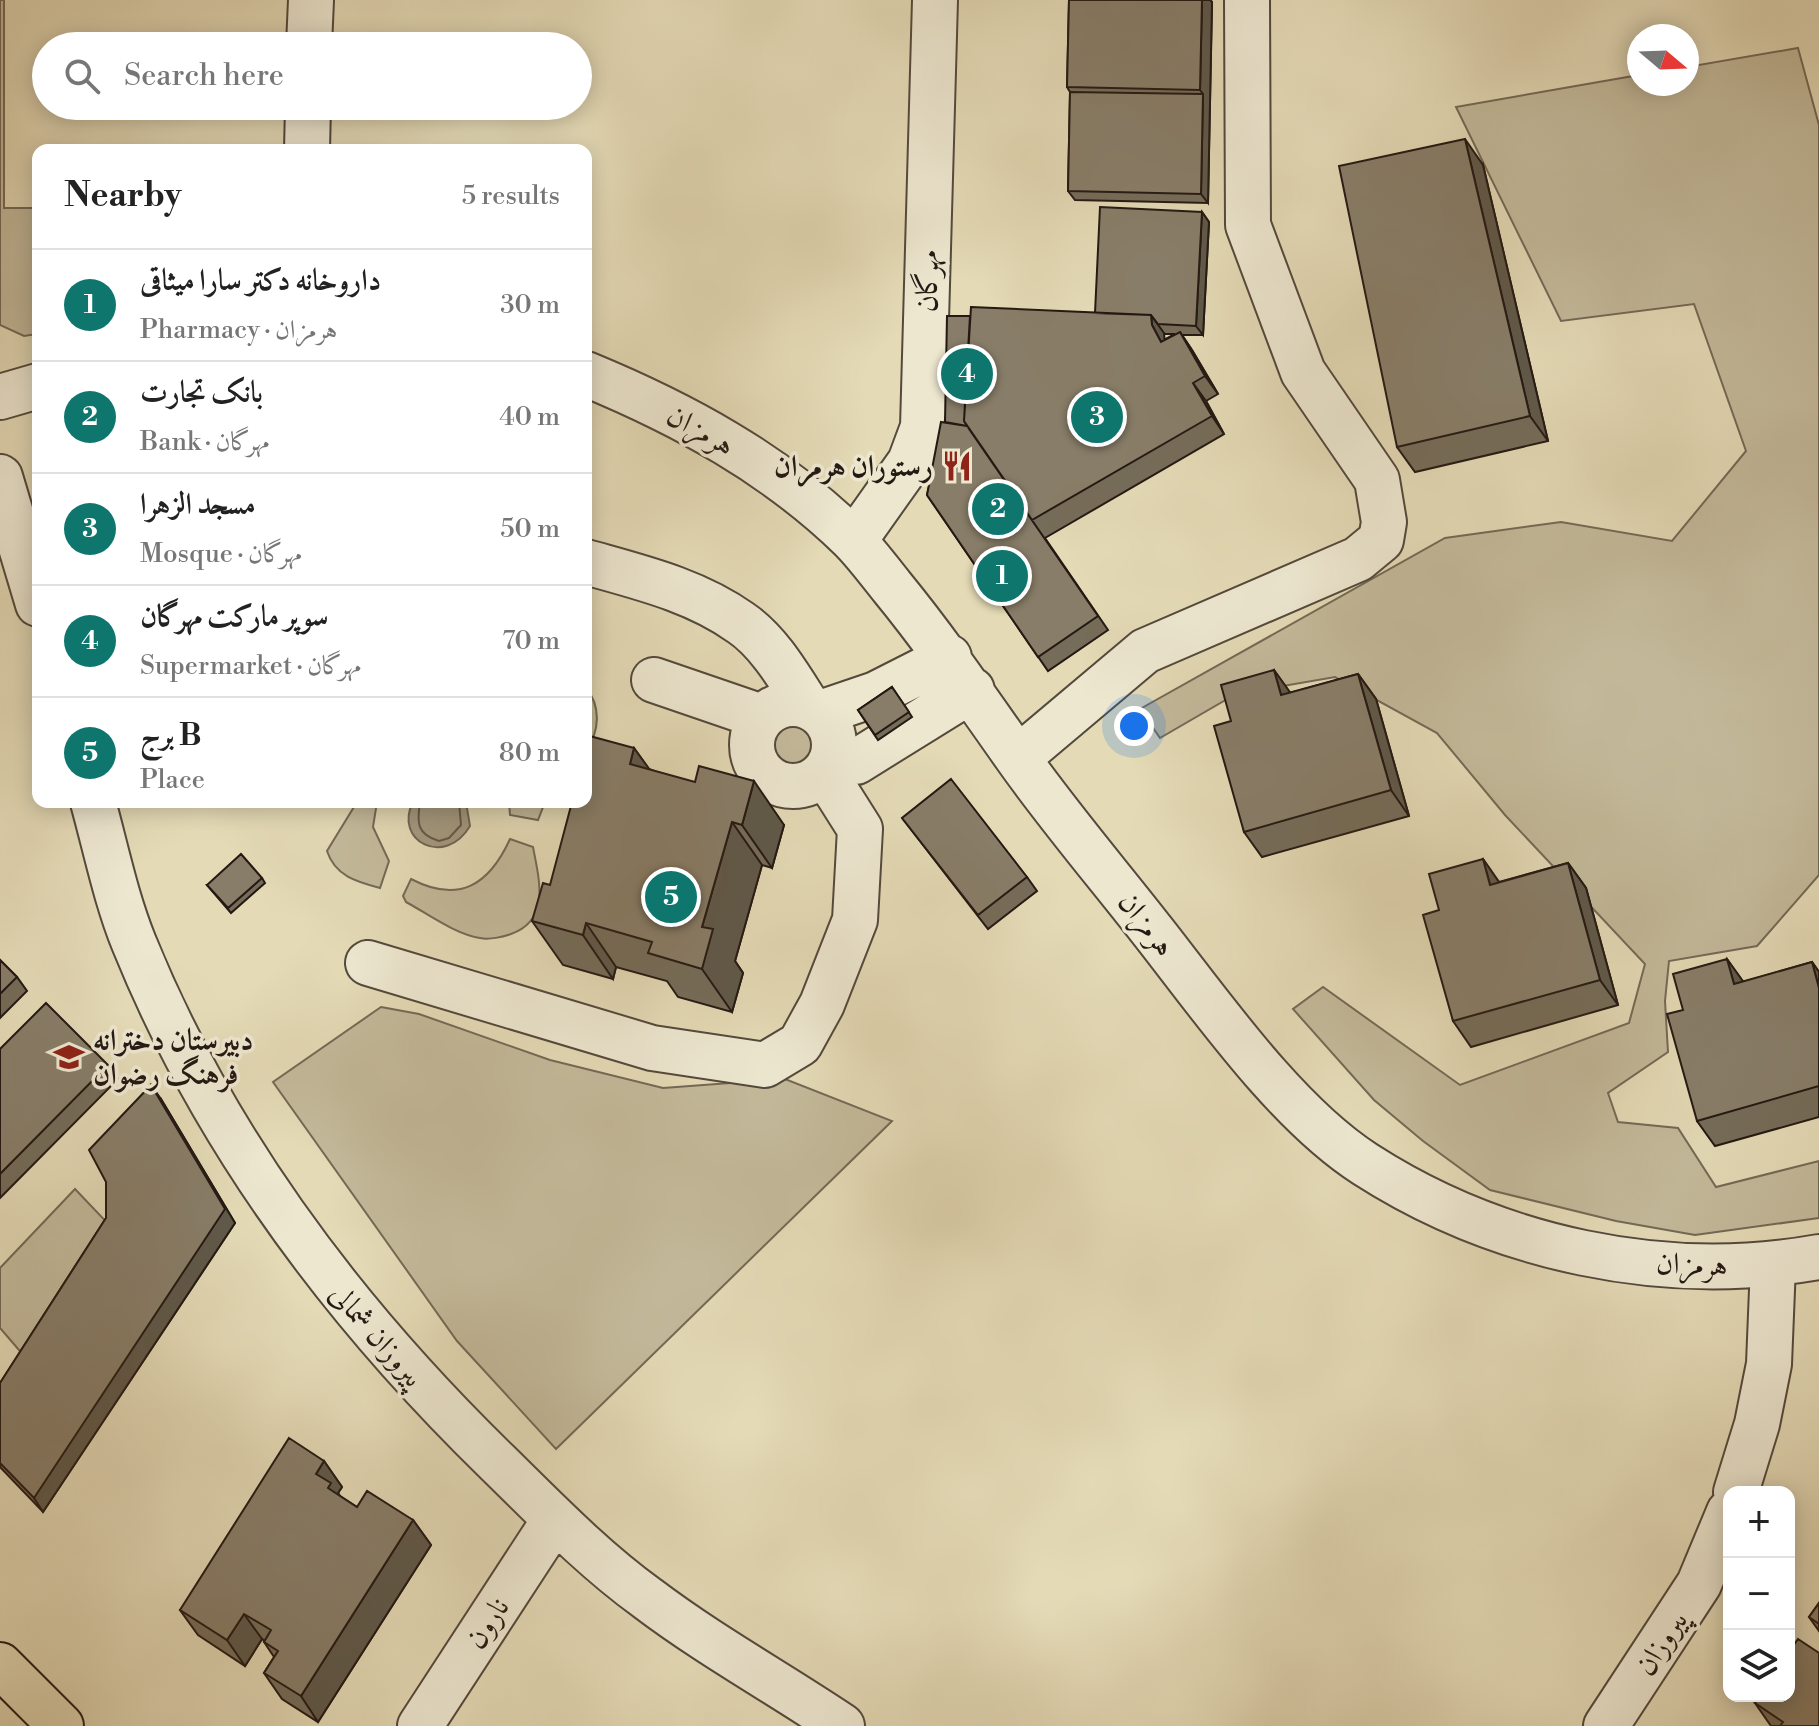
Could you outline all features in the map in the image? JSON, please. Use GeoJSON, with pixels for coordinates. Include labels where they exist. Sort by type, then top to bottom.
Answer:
{"type":"FeatureCollection","features":[{"type":"Feature","properties":{"kind":"main road"},"geometry":{"type":"LineString","coordinates":[[0,1665],[61,1726]]}},
{"type":"Feature","properties":{"kind":"street"},"geometry":{"type":"LineString","coordinates":[[310,32],[311,0]]}},
{"type":"Feature","properties":{"kind":"street","name":"مهرگان"},"geometry":{"type":"LineString","coordinates":[[854,541],[910,462],[923,427],[935,0]]}},
{"type":"Feature","properties":{"kind":"street"},"geometry":{"type":"LineString","coordinates":[[1018,758],[1145,651],[1358,559],[1381,540],[1384,522],[1377,480],[1303,372],[1248,225],[1247,0]]}},
{"type":"Feature","properties":{"kind":"street"},"geometry":{"type":"LineString","coordinates":[[307,144],[308,120]]}},
{"type":"Feature","properties":{"kind":"street","name":"هرمزان"},"geometry":{"type":"LineString","coordinates":[[592,377],[659,406],[727,442],[794,487],[854,541],[960,674],[1018,758],[1220,1018],[1300,1109],[1362,1163],[1445,1208],[1535,1241],[1617,1261],[1773,1265],[1819,1257]]}},
{"type":"Feature","properties":{"kind":"street"},"geometry":{"type":"LineString","coordinates":[[0,397],[32,388]]}},
{"type":"Feature","properties":{"kind":"street"},"geometry":{"type":"LineString","coordinates":[[0,477],[32,584]]}},
{"type":"Feature","properties":{"kind":"street"},"geometry":{"type":"LineString","coordinates":[[592,564],[672,586],[743,623],[780,664],[814,709],[830,726],[834,742],[828,765],[811,782],[795,786],[779,784],[765,776],[751,747],[754,731],[762,717],[775,707],[791,703],[814,709],[960,674]]}},
{"type":"Feature","properties":{"kind":"street"},"geometry":{"type":"LineString","coordinates":[[828,765],[856,762],[960,674]]}},
{"type":"Feature","properties":{"kind":"street"},"geometry":{"type":"LineString","coordinates":[[654,680],[762,717]]}},
{"type":"Feature","properties":{"kind":"street"},"geometry":{"type":"LineString","coordinates":[[368,963],[652,1048],[765,1065],[800,1044],[822,1004],[855,920],[860,829],[828,765]]}},
{"type":"Feature","properties":{"kind":"street","name":"پیروزان شمالی"},"geometry":{"type":"LineString","coordinates":[[95,808],[133,941],[164,1012],[212,1103],[282,1217],[350,1307],[441,1408],[555,1519],[646,1598],[821,1720]]}},
{"type":"Feature","properties":{"kind":"street"},"geometry":{"type":"LineString","coordinates":[[1738,1486],[1757,1424],[1769,1364],[1773,1265]]}},
{"type":"Feature","properties":{"kind":"street","name":"نارون"},"geometry":{"type":"LineString","coordinates":[[420,1726],[555,1519]]}},
{"type":"Feature","properties":{"kind":"street","name":"پیروزان"},"geometry":{"type":"LineString","coordinates":[[1606,1726],[1699,1584],[1723,1526]]}},
{"type":"Feature","properties":{"kind":"shaded area"},"geometry":{"type":"Polygon","coordinates":[[[0,0],[4,0],[4,208],[32,208],[32,335],[24,336],[0,325],[0,0]]]}},
{"type":"Feature","properties":{"kind":"shaded area"},"geometry":{"type":"Polygon","coordinates":[[[1798,48],[1819,125],[1819,875],[1757,946],[1669,961],[1665,1001],[1668,1052],[1608,1093],[1618,1122],[1678,1128],[1716,1187],[1819,1161],[1819,1218],[1695,1235],[1616,1221],[1490,1190],[1374,1100],[1293,1009],[1323,987],[1460,1085],[1629,1023],[1645,964],[1505,815],[1437,733],[1335,677],[1236,694],[1160,738],[1140,709],[1445,538],[1561,522],[1672,541],[1746,451],[1694,304],[1561,321],[1456,107],[1627,77],[1627,96],[1699,96],[1699,65],[1798,48]]]}},
{"type":"Feature","properties":{"kind":"shaded area"},"geometry":{"type":"Polygon","coordinates":[[[592,698],[597,719],[592,740],[592,698]]]}},
{"type":"Feature","properties":{"kind":"shaded area"},"geometry":{"type":"Polygon","coordinates":[[[792,721],[807,728],[814,743],[807,758],[792,765],[777,758],[770,743],[777,728],[792,721]]]}},
{"type":"Feature","properties":{"kind":"shaded area"},"geometry":{"type":"Polygon","coordinates":[[[353,808],[376,808],[373,827],[389,861],[380,888],[341,872],[327,851],[353,808]]]}},
{"type":"Feature","properties":{"kind":"shaded area"},"geometry":{"type":"Polygon","coordinates":[[[509,808],[543,808],[538,820],[510,815],[509,808]]]}},
{"type":"Feature","properties":{"kind":"shaded area"},"geometry":{"type":"Polygon","coordinates":[[[510,839],[533,847],[538,872],[537,909],[524,928],[504,936],[480,938],[451,928],[406,902],[403,896],[411,879],[444,890],[471,886],[492,868],[510,839]]]}},
{"type":"Feature","properties":{"kind":"shaded area"},"geometry":{"type":"Polygon","coordinates":[[[381,1007],[419,1014],[550,1060],[663,1088],[785,1079],[892,1121],[556,1449],[457,1341],[273,1082],[381,1007]]]}},
{"type":"Feature","properties":{"kind":"shaded area"},"geometry":{"type":"Polygon","coordinates":[[[75,1189],[116,1232],[31,1364],[0,1328],[0,1268],[75,1189]]]}},
{"type":"Feature","properties":{"kind":"water"},"geometry":{"type":"Polygon","coordinates":[[[411,808],[467,808],[470,826],[460,839],[436,847],[416,838],[410,828],[411,808]]]}},
{"type":"Feature","properties":{"kind":"building"},"geometry":{"type":"Polygon","coordinates":[[[1069,0],[1202,0],[1200,90],[1067,87],[1069,0]]]}},
{"type":"Feature","properties":{"kind":"building"},"geometry":{"type":"Polygon","coordinates":[[[1070,92],[1203,94],[1201,194],[1068,191],[1070,92]]]}},
{"type":"Feature","properties":{"kind":"building"},"geometry":{"type":"Polygon","coordinates":[[[1465,139],[1530,416],[1397,447],[1339,166],[1465,139]]]}},
{"type":"Feature","properties":{"kind":"building"},"geometry":{"type":"Polygon","coordinates":[[[1100,207],[1202,212],[1196,326],[1158,324],[1151,315],[1095,313],[1100,207]]]}},
{"type":"Feature","properties":{"kind":"building"},"geometry":{"type":"Polygon","coordinates":[[[971,307],[1151,315],[1152,325],[1161,342],[1180,332],[1205,376],[1193,383],[1212,416],[1032,520],[964,421],[971,307]]]}},
{"type":"Feature","properties":{"kind":"building"},"geometry":{"type":"Polygon","coordinates":[[[947,316],[970,316],[964,421],[967,426],[945,422],[947,316]]]}},
{"type":"Feature","properties":{"kind":"building"},"geometry":{"type":"Polygon","coordinates":[[[941,422],[967,426],[1098,616],[1038,657],[927,495],[941,422]]]}},
{"type":"Feature","properties":{"kind":"building"},"geometry":{"type":"Polygon","coordinates":[[[1274,670],[1281,695],[1358,674],[1391,790],[1244,832],[1214,726],[1231,721],[1221,685],[1274,670]]]}},
{"type":"Feature","properties":{"kind":"building"},"geometry":{"type":"Polygon","coordinates":[[[892,687],[909,712],[875,735],[858,710],[892,687]]]}},
{"type":"Feature","properties":{"kind":"building"},"geometry":{"type":"Polygon","coordinates":[[[592,737],[634,748],[630,764],[695,782],[699,766],[754,781],[742,825],[732,822],[702,927],[713,929],[702,969],[648,953],[652,942],[586,923],[583,935],[532,921],[543,883],[550,885],[570,808],[592,808],[592,737]]]}},
{"type":"Feature","properties":{"kind":"building"},"geometry":{"type":"Polygon","coordinates":[[[951,779],[1027,877],[978,915],[902,818],[951,779]]]}},
{"type":"Feature","properties":{"kind":"building"},"geometry":{"type":"Polygon","coordinates":[[[241,854],[262,878],[228,908],[207,885],[241,854]]]}},
{"type":"Feature","properties":{"kind":"building"},"geometry":{"type":"Polygon","coordinates":[[[1483,859],[1490,885],[1568,863],[1600,980],[1453,1021],[1423,915],[1439,910],[1429,874],[1483,859]]]}},
{"type":"Feature","properties":{"kind":"building"},"geometry":{"type":"Polygon","coordinates":[[[1727,959],[1734,984],[1812,962],[1819,988],[1819,1086],[1697,1121],[1667,1014],[1683,1010],[1673,974],[1727,959]]]}},
{"type":"Feature","properties":{"kind":"building"},"geometry":{"type":"Polygon","coordinates":[[[0,960],[17,977],[0,994],[0,960]]]}},
{"type":"Feature","properties":{"kind":"building"},"geometry":{"type":"Polygon","coordinates":[[[46,1003],[108,1065],[0,1174],[0,1049],[46,1003]]]}},
{"type":"Feature","properties":{"kind":"building"},"geometry":{"type":"Polygon","coordinates":[[[151,1085],[225,1209],[34,1498],[0,1463],[0,1383],[106,1218],[106,1182],[89,1150],[151,1085]]]}},
{"type":"Feature","properties":{"kind":"building"},"geometry":{"type":"Polygon","coordinates":[[[289,1438],[324,1461],[316,1474],[331,1483],[328,1488],[357,1507],[367,1491],[413,1520],[301,1696],[264,1673],[278,1651],[264,1642],[271,1630],[244,1614],[227,1640],[180,1610],[289,1438]]]}},
{"type":"Feature","properties":{"kind":"building"},"geometry":{"type":"Polygon","coordinates":[[[1819,1603],[1819,1624],[1809,1617],[1819,1603]]]}},
{"type":"Feature","properties":{"kind":"building"},"geometry":{"type":"Polygon","coordinates":[[[1798,1639],[1819,1653],[1819,1726],[1780,1726],[1783,1722],[1755,1703],[1795,1702],[1795,1643],[1798,1639]]]}},
{"type":"Feature","properties":{"kind":"place","name":"سوپر مارکت مهرگان"},"geometry":{"type":"Point","coordinates":[967,374]}},
{"type":"Feature","properties":{"kind":"place","name":"مسجد الزهرا"},"geometry":{"type":"Point","coordinates":[1097,417]}},
{"type":"Feature","properties":{"kind":"place","name":"رستوران هرمران"},"geometry":{"type":"Point","coordinates":[957,466]}},
{"type":"Feature","properties":{"kind":"place","name":"بانک تجارت"},"geometry":{"type":"Point","coordinates":[998,509]}},
{"type":"Feature","properties":{"kind":"place","name":"داروخانه دکتر سارا میثاقی"},"geometry":{"type":"Point","coordinates":[1002,576]}},
{"type":"Feature","properties":{"kind":"place","name":"برج B"},"geometry":{"type":"Point","coordinates":[671,897]}},
{"type":"Feature","properties":{"kind":"place","name":"دبیرستان دخترانه فرهنگ رضوان"},"geometry":{"type":"Point","coordinates":[69,1057]}}]}
